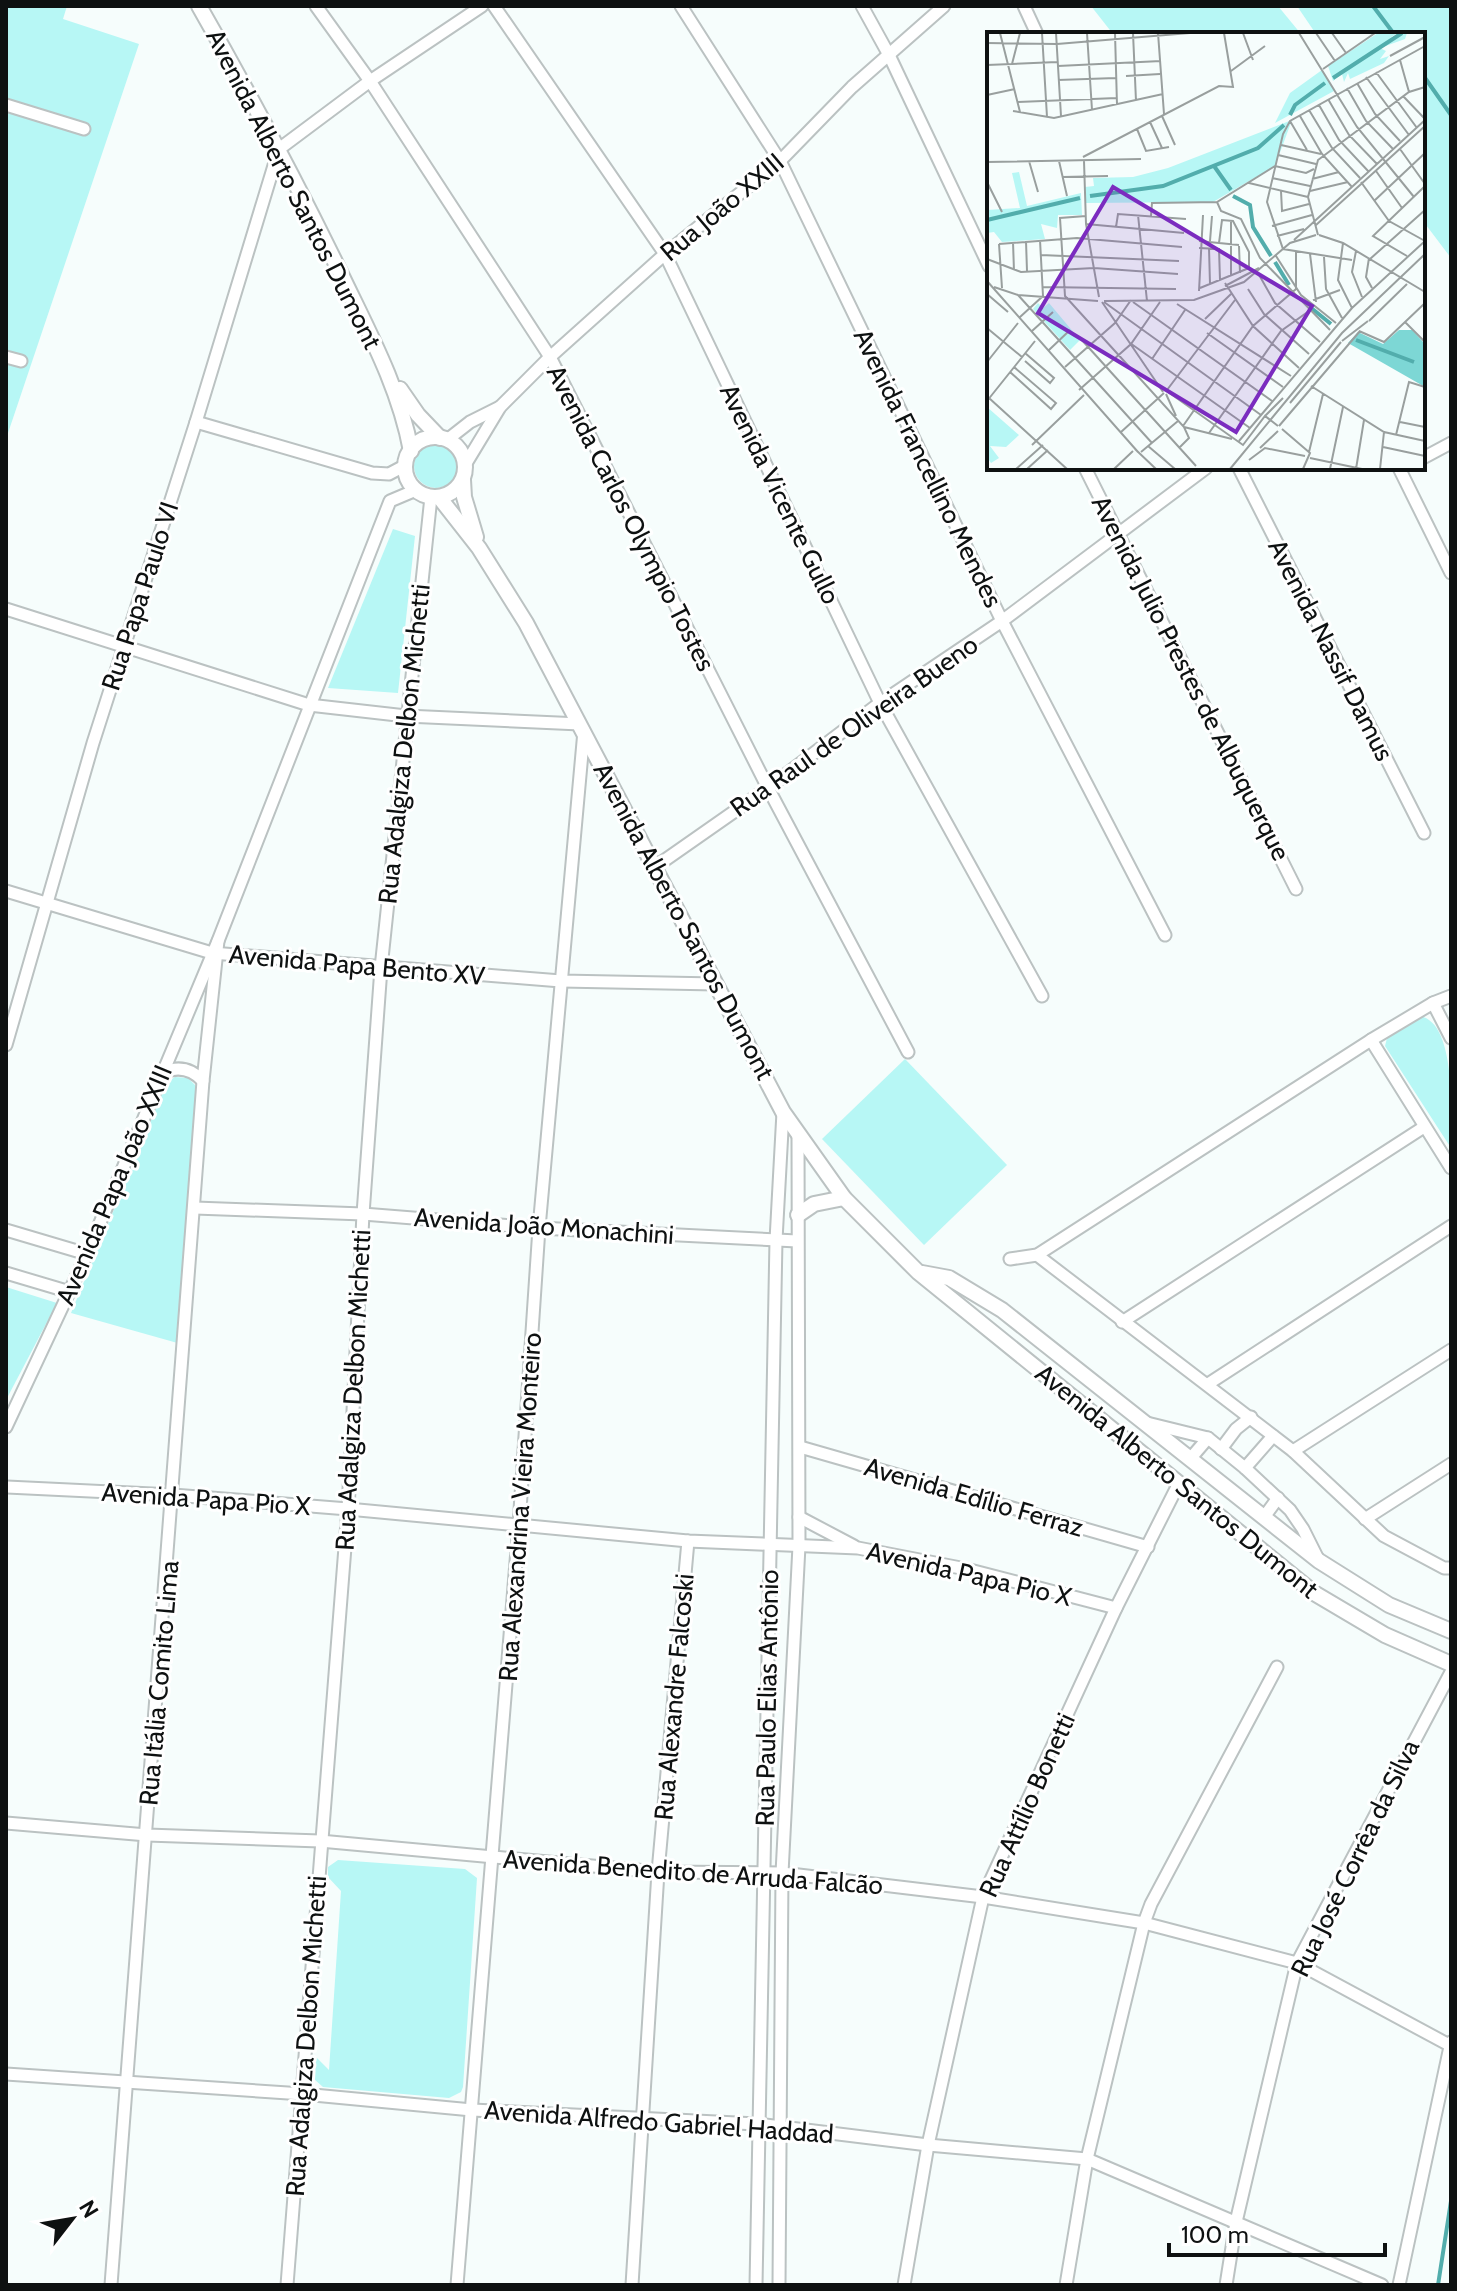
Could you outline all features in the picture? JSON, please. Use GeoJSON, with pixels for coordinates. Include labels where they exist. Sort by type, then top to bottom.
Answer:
{"type":"FeatureCollection","features":[{"type":"Feature","properties":{"kind":"street","name":"Avenida Alberto Santos Dumont"},"geometry":{"type":"LineString","coordinates":[[199,6],[279,149],[389,373],[405,419],[408,458]]}},
{"type":"Feature","properties":{"kind":"street","name":"Avenida Carlos Olympio Tostes"},"geometry":{"type":"LineString","coordinates":[[316,6],[370,81],[550,357],[768,788],[908,1052]]}},
{"type":"Feature","properties":{"kind":"street"},"geometry":{"type":"LineString","coordinates":[[279,149],[370,81],[482,6]]}},
{"type":"Feature","properties":{"kind":"street","name":"Avenida Vicente Gullo"},"geometry":{"type":"LineString","coordinates":[[494,6],[665,254],[880,703],[1042,996]]}},
{"type":"Feature","properties":{"kind":"street","name":"Avenida Francellino Mendes"},"geometry":{"type":"LineString","coordinates":[[681,6],[780,161],[1002,621],[1165,935]]}},
{"type":"Feature","properties":{"kind":"street"},"geometry":{"type":"LineString","coordinates":[[862,6],[889,55],[987,262]]}},
{"type":"Feature","properties":{"kind":"street","name":"Rua João XXIII"},"geometry":{"type":"LineString","coordinates":[[464,472],[500,407],[550,357],[665,254],[780,161],[852,87],[944,6]]}},
{"type":"Feature","properties":{"kind":"street"},"geometry":{"type":"LineString","coordinates":[[1024,6],[1036,32]]}},
{"type":"Feature","properties":{"kind":"street"},"geometry":{"type":"LineString","coordinates":[[6,105],[84,129]]}},
{"type":"Feature","properties":{"kind":"street","name":"Rua Papa Paulo VI"},"geometry":{"type":"LineString","coordinates":[[6,1045],[93,743],[279,149]]}},
{"type":"Feature","properties":{"kind":"street"},"geometry":{"type":"LineString","coordinates":[[6,357],[21,361]]}},
{"type":"Feature","properties":{"kind":"street","name":"Avenida Alberto Santos Dumont"},"geometry":{"type":"LineString","coordinates":[[389,373],[418,415],[444,439]]}},
{"type":"Feature","properties":{"kind":"street","name":"Rua João XXIII"},"geometry":{"type":"LineString","coordinates":[[444,439],[500,407]]}},
{"type":"Feature","properties":{"kind":"street"},"geometry":{"type":"LineString","coordinates":[[196,422],[372,473],[389,474],[423,440],[444,439],[460,450],[464,472],[457,488],[435,497],[416,490],[407,475],[408,458]]}},
{"type":"Feature","properties":{"kind":"street"},"geometry":{"type":"LineString","coordinates":[[1425,457],[1451,443]]}},
{"type":"Feature","properties":{"kind":"street","name":"Avenida Julio Prestes de Albuquerque"},"geometry":{"type":"LineString","coordinates":[[1086,470],[1296,889]]}},
{"type":"Feature","properties":{"kind":"street","name":"Rua Raul de Oliveira Bueno"},"geometry":{"type":"LineString","coordinates":[[655,867],[768,788],[880,703],[1002,621],[1203,470]]}},
{"type":"Feature","properties":{"kind":"street","name":"Avenida Nassif Damus"},"geometry":{"type":"LineString","coordinates":[[1240,470],[1424,833]]}},
{"type":"Feature","properties":{"kind":"street"},"geometry":{"type":"LineString","coordinates":[[1402,470],[1451,573]]}},
{"type":"Feature","properties":{"kind":"street","name":"Avenida Alberto Santos Dumont"},"geometry":{"type":"LineString","coordinates":[[464,472],[464,497],[479,548]]}},
{"type":"Feature","properties":{"kind":"street","name":"Avenida Papa João XXIII"},"geometry":{"type":"LineString","coordinates":[[6,1427],[87,1254],[217,949],[390,501],[416,490]]}},
{"type":"Feature","properties":{"kind":"street","name":"Avenida Alberto Santos Dumont"},"geometry":{"type":"LineString","coordinates":[[435,497],[479,548],[526,623],[783,1112],[844,1198],[918,1272],[1314,1593],[1385,1635],[1451,1664]]}},
{"type":"Feature","properties":{"kind":"street","name":"Rua Adalgiza Delbon Michetti"},"geometry":{"type":"LineString","coordinates":[[287,2285],[348,1509],[363,1214],[381,968],[406,716],[435,497]]}},
{"type":"Feature","properties":{"kind":"street"},"geometry":{"type":"LineString","coordinates":[[6,609],[309,705],[406,716],[582,727]]}},
{"type":"Feature","properties":{"kind":"street","name":"Rua Alexandrina Vieira Monteiro"},"geometry":{"type":"LineString","coordinates":[[457,2285],[519,1525],[539,1228],[582,727]]}},
{"type":"Feature","properties":{"kind":"street","name":"Avenida Papa Bento XV"},"geometry":{"type":"LineString","coordinates":[[6,891],[217,949],[381,968],[561,981],[716,984]]}},
{"type":"Feature","properties":{"kind":"street","name":"Rua Itália Comito Lima"},"geometry":{"type":"LineString","coordinates":[[111,2285],[203,1081],[217,949]]}},
{"type":"Feature","properties":{"kind":"street"},"geometry":{"type":"LineString","coordinates":[[1010,1259],[1037,1255],[1371,1040],[1433,1003],[1451,996]]}},
{"type":"Feature","properties":{"kind":"street"},"geometry":{"type":"LineString","coordinates":[[1433,1003],[1451,1038]]}},
{"type":"Feature","properties":{"kind":"street"},"geometry":{"type":"LineString","coordinates":[[1371,1040],[1451,1168]]}},
{"type":"Feature","properties":{"kind":"street"},"geometry":{"type":"LineString","coordinates":[[162,1073],[176,1068],[187,1069],[203,1081]]}},
{"type":"Feature","properties":{"kind":"street","name":"Rua Paulo Elias Antônio"},"geometry":{"type":"LineString","coordinates":[[756,2285],[776,1240],[783,1112]]}},
{"type":"Feature","properties":{"kind":"street"},"geometry":{"type":"LineString","coordinates":[[1122,1322],[1424,1127]]}},
{"type":"Feature","properties":{"kind":"street","name":"Rua Paulo Elias Antônio"},"geometry":{"type":"LineString","coordinates":[[779,2285],[782,1873],[799,1546],[798,1136]]}},
{"type":"Feature","properties":{"kind":"street"},"geometry":{"type":"LineString","coordinates":[[798,1215],[814,1204],[844,1198]]}},
{"type":"Feature","properties":{"kind":"street","name":"Avenida João Monachini"},"geometry":{"type":"LineString","coordinates":[[195,1208],[363,1214],[539,1228],[797,1241]]}},
{"type":"Feature","properties":{"kind":"street"},"geometry":{"type":"LineString","coordinates":[[1208,1384],[1451,1226]]}},
{"type":"Feature","properties":{"kind":"street"},"geometry":{"type":"LineString","coordinates":[[6,1230],[87,1254]]}},
{"type":"Feature","properties":{"kind":"street"},"geometry":{"type":"LineString","coordinates":[[1037,1255],[1293,1451],[1384,1536],[1444,1568],[1451,1568]]}},
{"type":"Feature","properties":{"kind":"street","name":"Avenida Alberto Santos Dumont"},"geometry":{"type":"LineString","coordinates":[[918,1272],[949,1278],[1002,1310],[1319,1561],[1389,1605],[1451,1631]]}},
{"type":"Feature","properties":{"kind":"street"},"geometry":{"type":"LineString","coordinates":[[6,1273],[70,1292]]}},
{"type":"Feature","properties":{"kind":"street"},"geometry":{"type":"LineString","coordinates":[[1293,1451],[1451,1350]]}},
{"type":"Feature","properties":{"kind":"street"},"geometry":{"type":"LineString","coordinates":[[1221,1449],[1236,1429],[1251,1417]]}},
{"type":"Feature","properties":{"kind":"street"},"geometry":{"type":"LineString","coordinates":[[1145,1422],[1208,1438],[1278,1498],[1303,1529],[1319,1561]]}},
{"type":"Feature","properties":{"kind":"street"},"geometry":{"type":"LineString","coordinates":[[1245,1468],[1273,1436]]}},
{"type":"Feature","properties":{"kind":"street"},"geometry":{"type":"LineString","coordinates":[[1178,1485],[1190,1459],[1208,1438]]}},
{"type":"Feature","properties":{"kind":"street","name":"Avenida Edílio Ferraz"},"geometry":{"type":"LineString","coordinates":[[800,1447],[1148,1547]]}},
{"type":"Feature","properties":{"kind":"street"},"geometry":{"type":"LineString","coordinates":[[1365,1519],[1451,1464]]}},
{"type":"Feature","properties":{"kind":"street","name":"Rua Attílio Bonetti"},"geometry":{"type":"LineString","coordinates":[[904,2285],[928,2145],[983,1897],[1116,1608],[1178,1485]]}},
{"type":"Feature","properties":{"kind":"street","name":"Avenida Papa Pio X"},"geometry":{"type":"LineString","coordinates":[[6,1490],[173,1495],[688,1541],[858,1548],[966,1569],[1116,1608]]}},
{"type":"Feature","properties":{"kind":"street"},"geometry":{"type":"LineString","coordinates":[[1247,1541],[1278,1498]]}},
{"type":"Feature","properties":{"kind":"street"},"geometry":{"type":"LineString","coordinates":[[799,1517],[858,1548]]}},
{"type":"Feature","properties":{"kind":"street","name":"Rua Alexandre Falcoski"},"geometry":{"type":"LineString","coordinates":[[632,2285],[658,1872],[688,1541]]}},
{"type":"Feature","properties":{"kind":"street"},"geometry":{"type":"LineString","coordinates":[[1066,2285],[1087,2159],[1144,1923],[1151,1904],[1277,1667]]}},
{"type":"Feature","properties":{"kind":"street","name":"Rua José Corrêa da Silva"},"geometry":{"type":"LineString","coordinates":[[1226,2285],[1236,2222],[1297,1963],[1451,1672]]}},
{"type":"Feature","properties":{"kind":"street","name":"Avenida Benedito de Arruda Falcão"},"geometry":{"type":"LineString","coordinates":[[6,1823],[147,1835],[320,1841],[658,1872],[782,1873],[983,1897],[1144,1923],[1297,1963],[1450,2045]]}},
{"type":"Feature","properties":{"kind":"street"},"geometry":{"type":"LineString","coordinates":[[1399,2285],[1450,2045]]}},
{"type":"Feature","properties":{"kind":"street","name":"Avenida Alfredo Gabriel Haddad"},"geometry":{"type":"LineString","coordinates":[[6,2074],[303,2094],[472,2110],[757,2124],[928,2145],[1087,2159],[1382,2285]]}},
{"type":"Feature","properties":{"kind":"shaded area"},"geometry":{"type":"Polygon","coordinates":[[[6,6],[67,6],[63,19],[139,44],[6,439],[6,6]]]}},
{"type":"Feature","properties":{"kind":"shaded area"},"geometry":{"type":"Polygon","coordinates":[[[1091,6],[1278,6],[1299,32],[1111,32],[1091,6]]]}},
{"type":"Feature","properties":{"kind":"shaded area"},"geometry":{"type":"Polygon","coordinates":[[[1297,6],[1451,6],[1451,258],[1425,224],[1425,32],[1315,32],[1297,6]]]}},
{"type":"Feature","properties":{"kind":"shaded area"},"geometry":{"type":"Polygon","coordinates":[[[436,444],[451,451],[458,466],[451,481],[436,488],[421,481],[414,466],[421,451],[436,444]]]}},
{"type":"Feature","properties":{"kind":"shaded area"},"geometry":{"type":"Polygon","coordinates":[[[393,529],[415,536],[398,693],[328,688],[393,529]]]}},
{"type":"Feature","properties":{"kind":"shaded area"},"geometry":{"type":"Polygon","coordinates":[[[1420,1016],[1432,1022],[1446,1053],[1451,1094],[1451,1148],[1385,1046],[1388,1034],[1420,1016]]]}},
{"type":"Feature","properties":{"kind":"shaded area"},"geometry":{"type":"Polygon","coordinates":[[[905,1059],[1007,1165],[924,1245],[822,1139],[905,1059]]]}},
{"type":"Feature","properties":{"kind":"shaded area"},"geometry":{"type":"Polygon","coordinates":[[[175,1077],[188,1078],[197,1087],[181,1344],[71,1313],[167,1082],[175,1077]]]}},
{"type":"Feature","properties":{"kind":"shaded area"},"geometry":{"type":"Polygon","coordinates":[[[6,1287],[57,1303],[6,1400],[6,1287]]]}},
{"type":"Feature","properties":{"kind":"shaded area"},"geometry":{"type":"Polygon","coordinates":[[[338,1860],[465,1869],[477,1878],[463,2087],[461,2092],[449,2098],[323,2087],[314,2079],[315,2056],[329,2070],[341,1891],[328,1877],[328,1867],[338,1860]]]}},
{"type":"Feature","properties":{"kind":"waterway"},"geometry":{"type":"LineString","coordinates":[[1373,6],[1392,32]]}},
{"type":"Feature","properties":{"kind":"waterway"},"geometry":{"type":"LineString","coordinates":[[1425,78],[1451,115]]}},
{"type":"Feature","properties":{"kind":"waterway"},"geometry":{"type":"LineString","coordinates":[[1438,2285],[1451,2201]]}}]}
